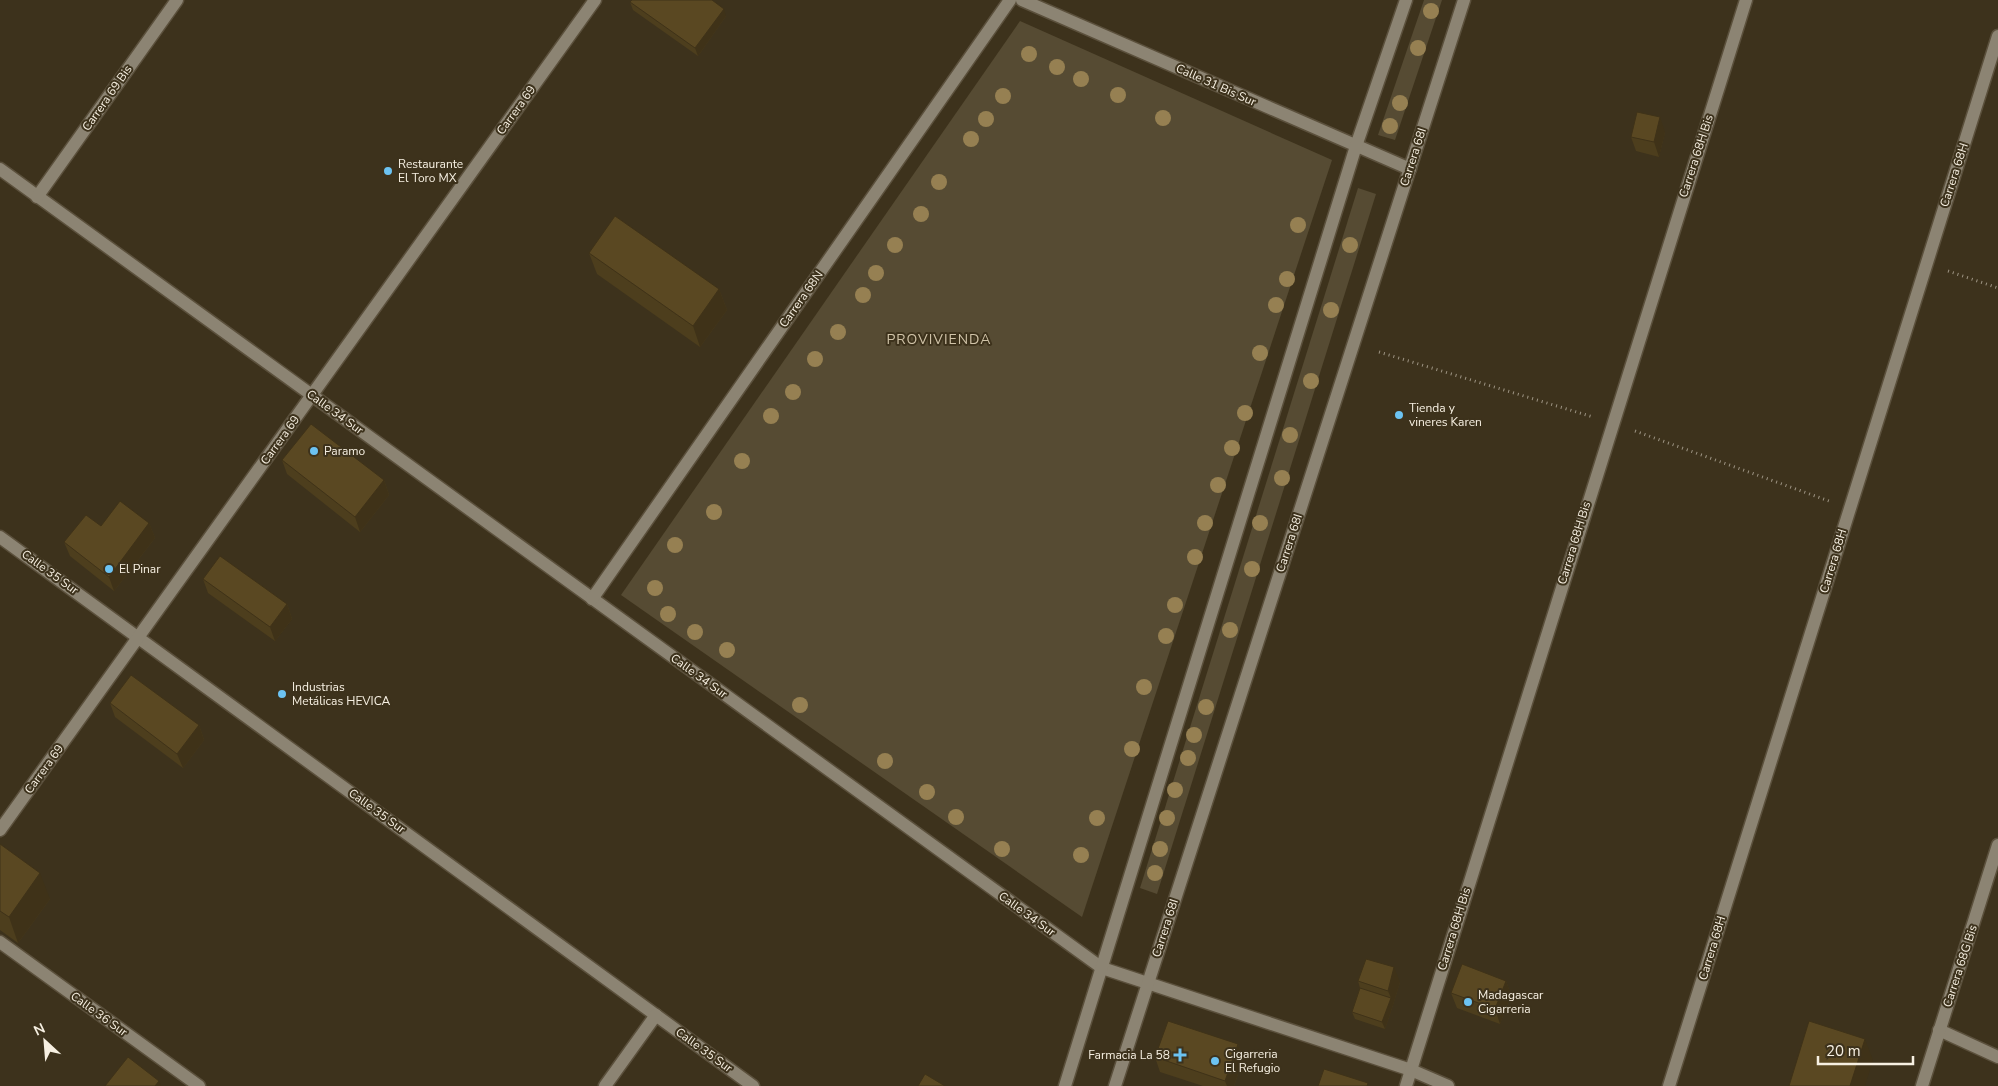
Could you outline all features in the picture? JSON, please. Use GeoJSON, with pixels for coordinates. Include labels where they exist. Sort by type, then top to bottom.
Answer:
{"type":"FeatureCollection","features":[{"type":"Feature","properties":{"kind":"street","name":"Carrera 69 Bis"},"geometry":{"type":"LineString","coordinates":[[37,197],[177,0]]}},
{"type":"Feature","properties":{"kind":"street","name":"Carrera 69"},"geometry":{"type":"LineString","coordinates":[[0,830],[595,0]]}},
{"type":"Feature","properties":{"kind":"street","name":"Carrera 68N"},"geometry":{"type":"LineString","coordinates":[[592,599],[1010,0]]}},
{"type":"Feature","properties":{"kind":"street","name":"Calle 31 Bis Sur"},"geometry":{"type":"LineString","coordinates":[[1022,0],[1410,169]]}},
{"type":"Feature","properties":{"kind":"street"},"geometry":{"type":"LineString","coordinates":[[1065,1086],[1356,146],[1406,0]]}},
{"type":"Feature","properties":{"kind":"street","name":"Carrera 68I"},"geometry":{"type":"LineString","coordinates":[[1115,1086],[1464,0]]}},
{"type":"Feature","properties":{"kind":"street","name":"Carrera 68H Bis"},"geometry":{"type":"LineString","coordinates":[[1406,1086],[1746,0]]}},
{"type":"Feature","properties":{"kind":"street","name":"Carrera 68H"},"geometry":{"type":"LineString","coordinates":[[1669,1086],[1998,36]]}},
{"type":"Feature","properties":{"kind":"street","name":"Calle 34 Sur"},"geometry":{"type":"LineString","coordinates":[[0,170],[1102,968],[1411,1070],[1448,1086]]}},
{"type":"Feature","properties":{"kind":"street","name":"Calle 35 Sur"},"geometry":{"type":"LineString","coordinates":[[0,537],[139,636],[753,1086]]}},
{"type":"Feature","properties":{"kind":"street","name":"Carrera 68G Bis"},"geometry":{"type":"LineString","coordinates":[[1922,1086],[1998,846]]}},
{"type":"Feature","properties":{"kind":"street","name":"Calle 36 Sur"},"geometry":{"type":"LineString","coordinates":[[0,942],[199,1086]]}},
{"type":"Feature","properties":{"kind":"street"},"geometry":{"type":"LineString","coordinates":[[605,1086],[656,1015]]}},
{"type":"Feature","properties":{"kind":"street"},"geometry":{"type":"LineString","coordinates":[[1940,1030],[1998,1057]]}},
{"type":"Feature","properties":{"kind":"path"},"geometry":{"type":"LineString","coordinates":[[1926,264],[1998,288]]}},
{"type":"Feature","properties":{"kind":"shaded area"},"geometry":{"type":"Polygon","coordinates":[[[1424,0],[1442,0],[1395,140],[1378,135],[1424,0]]]}},
{"type":"Feature","properties":{"kind":"shaded area"},"geometry":{"type":"Polygon","coordinates":[[[1020,21],[1332,160],[1082,917],[621,595],[1020,21]]]}},
{"type":"Feature","properties":{"kind":"shaded area"},"geometry":{"type":"Polygon","coordinates":[[[1358,188],[1376,194],[1157,894],[1140,888],[1358,188]]]}},
{"type":"Feature","properties":{"kind":"building"},"geometry":{"type":"Polygon","coordinates":[[[632,0],[712,0],[724,9],[695,48],[630,2],[632,0]]]}},
{"type":"Feature","properties":{"kind":"building"},"geometry":{"type":"Polygon","coordinates":[[[1637,112],[1660,117],[1654,142],[1631,137],[1637,112]]]}},
{"type":"Feature","properties":{"kind":"building"},"geometry":{"type":"Polygon","coordinates":[[[615,216],[719,289],[693,326],[589,253],[615,216]]]}},
{"type":"Feature","properties":{"kind":"building"},"geometry":{"type":"Polygon","coordinates":[[[311,424],[384,480],[355,517],[282,460],[311,424]]]}},
{"type":"Feature","properties":{"kind":"building"},"geometry":{"type":"Polygon","coordinates":[[[120,501],[149,523],[109,577],[64,542],[86,515],[101,526],[120,501]]]}},
{"type":"Feature","properties":{"kind":"building"},"geometry":{"type":"Polygon","coordinates":[[[220,556],[287,604],[270,627],[203,579],[220,556]]]}},
{"type":"Feature","properties":{"kind":"building"},"geometry":{"type":"Polygon","coordinates":[[[131,675],[199,725],[177,754],[110,703],[131,675]]]}},
{"type":"Feature","properties":{"kind":"building"},"geometry":{"type":"Polygon","coordinates":[[[0,844],[40,873],[9,917],[0,911],[0,844]]]}},
{"type":"Feature","properties":{"kind":"building"},"geometry":{"type":"Polygon","coordinates":[[[1366,959],[1394,967],[1388,991],[1358,981],[1366,959]]]}},
{"type":"Feature","properties":{"kind":"building"},"geometry":{"type":"Polygon","coordinates":[[[1462,964],[1506,981],[1495,1009],[1451,993],[1462,964]]]}},
{"type":"Feature","properties":{"kind":"building"},"geometry":{"type":"Polygon","coordinates":[[[1360,988],[1391,998],[1382,1022],[1352,1012],[1360,988]]]}},
{"type":"Feature","properties":{"kind":"building"},"geometry":{"type":"Polygon","coordinates":[[[1168,1021],[1238,1044],[1225,1081],[1155,1057],[1168,1021]]]}},
{"type":"Feature","properties":{"kind":"building"},"geometry":{"type":"Polygon","coordinates":[[[1809,1021],[1865,1039],[1850,1086],[1789,1086],[1809,1021]]]}},
{"type":"Feature","properties":{"kind":"building"},"geometry":{"type":"Polygon","coordinates":[[[128,1057],[159,1081],[155,1086],[105,1086],[128,1057]]]}},
{"type":"Feature","properties":{"kind":"building"},"geometry":{"type":"Polygon","coordinates":[[[1324,1069],[1368,1083],[1367,1086],[1318,1086],[1324,1069]]]}},
{"type":"Feature","properties":{"kind":"building"},"geometry":{"type":"Polygon","coordinates":[[[925,1074],[945,1086],[918,1086],[925,1074]]]}},
{"type":"Feature","properties":{"kind":"place","name":"Restaurante El Toro MX"},"geometry":{"type":"Point","coordinates":[388,171]}},
{"type":"Feature","properties":{"kind":"place","name":"Tienda y vineres Karen"},"geometry":{"type":"Point","coordinates":[1399,415]}},
{"type":"Feature","properties":{"kind":"place","name":"Paramo"},"geometry":{"type":"Point","coordinates":[314,451]}},
{"type":"Feature","properties":{"kind":"place","name":"El Pinar"},"geometry":{"type":"Point","coordinates":[109,569]}},
{"type":"Feature","properties":{"kind":"place","name":"Industrias Metálicas HEVICA"},"geometry":{"type":"Point","coordinates":[282,694]}},
{"type":"Feature","properties":{"kind":"place","name":"Madagascar Cigarreria"},"geometry":{"type":"Point","coordinates":[1468,1002]}},
{"type":"Feature","properties":{"kind":"place","name":"Farmacia La 58"},"geometry":{"type":"Point","coordinates":[1180,1055]}},
{"type":"Feature","properties":{"kind":"place","name":"Cigarreria El Refugio"},"geometry":{"type":"Point","coordinates":[1215,1061]}},
{"type":"Feature","properties":{"kind":"district","name":"PROVIVIENDA"},"geometry":{"type":"Point","coordinates":[939,339]}}]}
